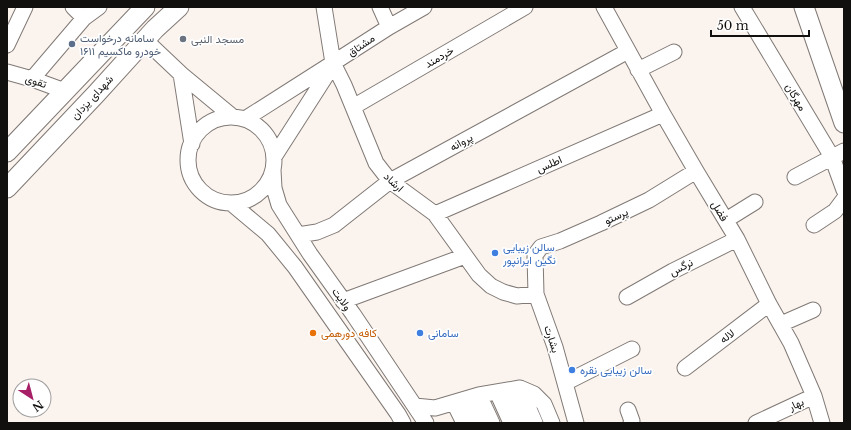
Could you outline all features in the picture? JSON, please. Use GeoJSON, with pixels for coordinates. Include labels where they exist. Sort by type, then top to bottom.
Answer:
{"type":"FeatureCollection","features":[{"type":"Feature","properties":{"kind":"main road","name":"شهدای یزدان"},"geometry":{"type":"LineString","coordinates":[[7,188],[155,29],[179,7]]}},
{"type":"Feature","properties":{"kind":"main road"},"geometry":{"type":"LineString","coordinates":[[804,7],[844,123]]}},
{"type":"Feature","properties":{"kind":"main road"},"geometry":{"type":"LineString","coordinates":[[7,152],[65,91],[138,10]]}},
{"type":"Feature","properties":{"kind":"street"},"geometry":{"type":"LineString","coordinates":[[7,45],[25,7]]}},
{"type":"Feature","properties":{"kind":"street"},"geometry":{"type":"LineString","coordinates":[[73,7],[84,18]]}},
{"type":"Feature","properties":{"kind":"street"},"geometry":{"type":"LineString","coordinates":[[32,79],[84,18],[99,7]]}},
{"type":"Feature","properties":{"kind":"street","name":"ارشاد"},"geometry":{"type":"LineString","coordinates":[[324,7],[333,63],[344,85],[376,163],[390,181],[435,214],[479,275],[492,286],[503,292],[517,296],[536,294]]}},
{"type":"Feature","properties":{"kind":"street"},"geometry":{"type":"LineString","coordinates":[[380,7],[389,27]]}},
{"type":"Feature","properties":{"kind":"street","name":"مشتاق"},"geometry":{"type":"LineString","coordinates":[[239,118],[333,63],[389,27],[424,7]]}},
{"type":"Feature","properties":{"kind":"street","name":"خردمند"},"geometry":{"type":"LineString","coordinates":[[353,107],[525,7]]}},
{"type":"Feature","properties":{"kind":"street","name":"فضل"},"geometry":{"type":"LineString","coordinates":[[604,7],[663,114],[737,239],[769,304],[791,343],[814,396],[822,423]]}},
{"type":"Feature","properties":{"kind":"street","name":"مهرگان"},"geometry":{"type":"LineString","coordinates":[[742,7],[838,154],[844,190]]}},
{"type":"Feature","properties":{"kind":"street"},"geometry":{"type":"LineString","coordinates":[[145,40],[181,74],[239,118]]}},
{"type":"Feature","properties":{"kind":"street","name":"پروانه"},"geometry":{"type":"LineString","coordinates":[[298,236],[316,232],[334,225],[390,181],[628,51]]}},
{"type":"Feature","properties":{"kind":"street"},"geometry":{"type":"LineString","coordinates":[[638,70],[674,52]]}},
{"type":"Feature","properties":{"kind":"street"},"geometry":{"type":"LineString","coordinates":[[274,164],[271,143],[264,132],[254,123],[239,118],[227,117],[214,120],[202,129],[193,140],[189,154],[189,169],[195,182],[204,193],[210,197],[217,200],[231,202],[246,200],[258,193],[268,183],[274,164],[333,63]]}},
{"type":"Feature","properties":{"kind":"street","name":"تقوی"},"geometry":{"type":"LineString","coordinates":[[7,72],[65,91]]}},
{"type":"Feature","properties":{"kind":"street"},"geometry":{"type":"LineString","coordinates":[[181,74],[192,144]]}},
{"type":"Feature","properties":{"kind":"street","name":"اطلس"},"geometry":{"type":"LineString","coordinates":[[435,214],[663,114]]}},
{"type":"Feature","properties":{"kind":"street"},"geometry":{"type":"LineString","coordinates":[[795,177],[838,154]]}},
{"type":"Feature","properties":{"kind":"street","name":"ولایت"},"geometry":{"type":"LineString","coordinates":[[274,164],[274,188],[278,205],[426,423]]}},
{"type":"Feature","properties":{"kind":"street","name":"پرستو"},"geometry":{"type":"LineString","coordinates":[[534,255],[541,247],[594,226],[649,200],[696,171]]}},
{"type":"Feature","properties":{"kind":"street"},"geometry":{"type":"LineString","coordinates":[[814,225],[835,211],[844,199]]}},
{"type":"Feature","properties":{"kind":"street","name":"ولایت"},"geometry":{"type":"LineString","coordinates":[[231,202],[268,234],[295,267],[403,423]]}},
{"type":"Feature","properties":{"kind":"street"},"geometry":{"type":"LineString","coordinates":[[726,220],[755,202]]}},
{"type":"Feature","properties":{"kind":"street","name":"نرگس"},"geometry":{"type":"LineString","coordinates":[[627,297],[673,271],[737,239]]}},
{"type":"Feature","properties":{"kind":"street","name":"بشارت"},"geometry":{"type":"LineString","coordinates":[[534,255],[536,294],[555,347],[576,423]]}},
{"type":"Feature","properties":{"kind":"street"},"geometry":{"type":"LineString","coordinates":[[343,301],[465,256]]}},
{"type":"Feature","properties":{"kind":"street","name":"لاله"},"geometry":{"type":"LineString","coordinates":[[685,368],[769,304]]}},
{"type":"Feature","properties":{"kind":"street"},"geometry":{"type":"LineString","coordinates":[[780,324],[812,310]]}},
{"type":"Feature","properties":{"kind":"street"},"geometry":{"type":"LineString","coordinates":[[565,383],[632,350]]}},
{"type":"Feature","properties":{"kind":"street"},"geometry":{"type":"LineString","coordinates":[[415,406],[435,408],[466,399],[508,390],[534,394],[544,404],[552,423]]}},
{"type":"Feature","properties":{"kind":"street"},"geometry":{"type":"LineString","coordinates":[[508,390],[511,423]]}},
{"type":"Feature","properties":{"kind":"street"},"geometry":{"type":"LineString","coordinates":[[508,390],[523,423]]}},
{"type":"Feature","properties":{"kind":"street"},"geometry":{"type":"LineString","coordinates":[[508,390],[536,423]]}},
{"type":"Feature","properties":{"kind":"street","name":"بهار"},"geometry":{"type":"LineString","coordinates":[[756,423],[814,396]]}},
{"type":"Feature","properties":{"kind":"street"},"geometry":{"type":"LineString","coordinates":[[464,423],[466,399]]}},
{"type":"Feature","properties":{"kind":"street"},"geometry":{"type":"LineString","coordinates":[[466,399],[477,423]]}},
{"type":"Feature","properties":{"kind":"street"},"geometry":{"type":"LineString","coordinates":[[466,399],[492,423]]}},
{"type":"Feature","properties":{"kind":"place","name":"مسجد النبی"},"geometry":{"type":"Point","coordinates":[183,39]}},
{"type":"Feature","properties":{"kind":"place","name":"سامانه درخواست خودرو ماکسیم ۱۶۱۱"},"geometry":{"type":"Point","coordinates":[72,44]}},
{"type":"Feature","properties":{"kind":"place","name":"سالن زیبایی نگین ایرانپور"},"geometry":{"type":"Point","coordinates":[495,253]}},
{"type":"Feature","properties":{"kind":"place","name":"کافه دورهمی"},"geometry":{"type":"Point","coordinates":[313,333]}},
{"type":"Feature","properties":{"kind":"place","name":"سامانی"},"geometry":{"type":"Point","coordinates":[420,333]}},
{"type":"Feature","properties":{"kind":"place","name":"سالن زیبایی نقره"},"geometry":{"type":"Point","coordinates":[572,370]}}]}
